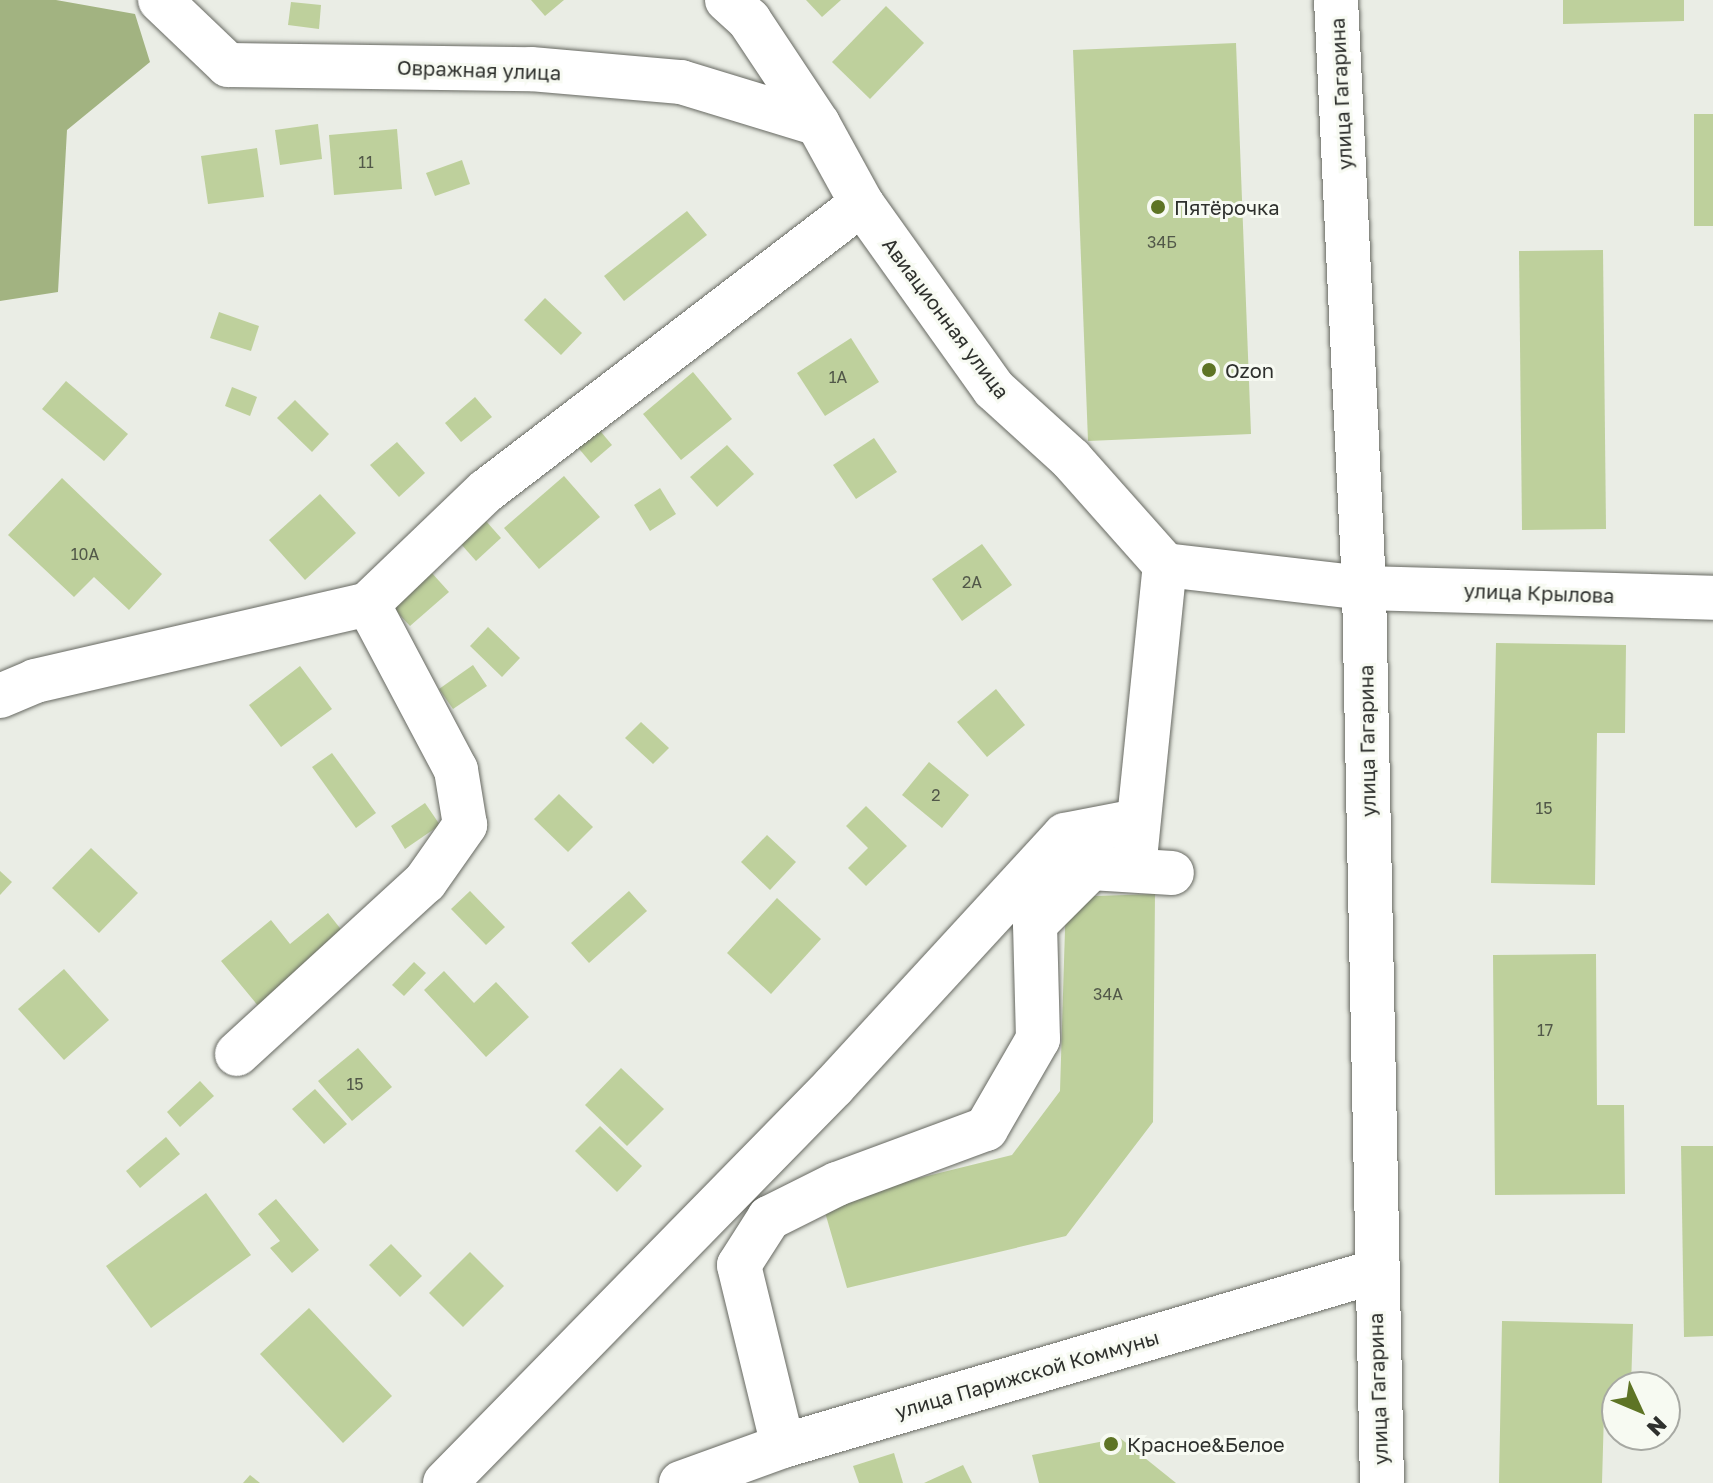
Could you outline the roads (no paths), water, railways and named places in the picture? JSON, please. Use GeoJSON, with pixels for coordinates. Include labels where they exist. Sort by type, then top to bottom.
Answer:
{"type":"FeatureCollection","features":[{"type":"Feature","properties":{"kind":"street","name":"Овражная улица"},"geometry":{"type":"LineString","coordinates":[[160,0],[228,65],[531,69],[681,82],[818,124]]}},
{"type":"Feature","properties":{"kind":"street","name":"Авиационная улица"},"geometry":{"type":"LineString","coordinates":[[727,0],[749,20],[818,124],[862,204],[994,389],[1071,459],[1165,565]]}},
{"type":"Feature","properties":{"kind":"street","name":"улица Гагарина"},"geometry":{"type":"LineString","coordinates":[[1336,0],[1364,588],[1374,1272],[1382,1483]]}},
{"type":"Feature","properties":{"kind":"street"},"geometry":{"type":"LineString","coordinates":[[0,696],[35,681],[368,604],[486,491],[862,204]]}},
{"type":"Feature","properties":{"kind":"street"},"geometry":{"type":"LineString","coordinates":[[783,1446],[739,1265],[769,1218],[837,1184],[986,1129],[1038,1039],[1035,924],[1091,868],[1154,873],[1137,821],[1165,565],[1364,588]]}},
{"type":"Feature","properties":{"kind":"street","name":"улица Крылова"},"geometry":{"type":"LineString","coordinates":[[1364,588],[1713,598]]}},
{"type":"Feature","properties":{"kind":"street"},"geometry":{"type":"LineString","coordinates":[[237,1054],[425,882],[465,825],[456,770],[368,604]]}},
{"type":"Feature","properties":{"kind":"street"},"geometry":{"type":"LineString","coordinates":[[445,1483],[834,1086],[1065,835],[1137,821]]}},
{"type":"Feature","properties":{"kind":"street","name":"улица Парижской Коммуны"},"geometry":{"type":"LineString","coordinates":[[681,1483],[783,1446],[1374,1272]]}},
{"type":"Feature","properties":{"kind":"place","name":"Пятёрочка"},"geometry":{"type":"Point","coordinates":[1158,207]}},
{"type":"Feature","properties":{"kind":"place","name":"Ozon"},"geometry":{"type":"Point","coordinates":[1209,370]}},
{"type":"Feature","properties":{"kind":"place","name":"Красное&Белое"},"geometry":{"type":"Point","coordinates":[1111,1444]}}]}
